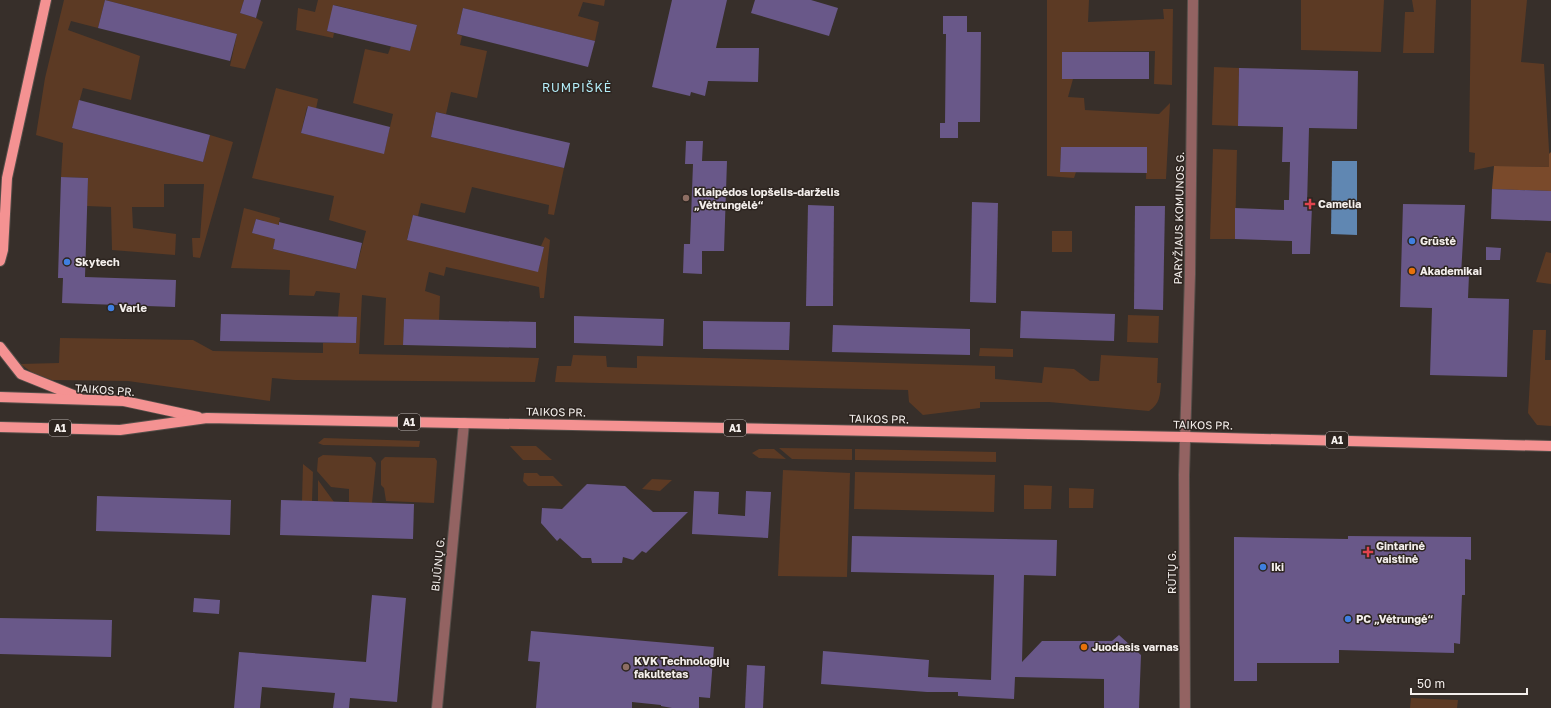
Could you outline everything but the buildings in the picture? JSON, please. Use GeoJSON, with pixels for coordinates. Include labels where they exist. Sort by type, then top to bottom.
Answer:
{"type":"FeatureCollection","features":[{"type":"Feature","properties":{"kind":"main road"},"geometry":{"type":"LineString","coordinates":[[0,261],[3,250],[7,178],[46,0]]}},
{"type":"Feature","properties":{"kind":"main road"},"geometry":{"type":"LineString","coordinates":[[0,193],[7,178]]}},
{"type":"Feature","properties":{"kind":"main road"},"geometry":{"type":"LineString","coordinates":[[0,347],[21,374],[86,400]]}},
{"type":"Feature","properties":{"kind":"main road","name":"TAIKOS PR."},"geometry":{"type":"LineString","coordinates":[[0,397],[124,401],[207,418]]}},
{"type":"Feature","properties":{"kind":"main road","name":"TAIKOS PR."},"geometry":{"type":"LineString","coordinates":[[0,427],[120,430],[207,418],[1186,437],[1551,446]]}},
{"type":"Feature","properties":{"kind":"street","name":"PARYŽIAUS KOMUNOS G."},"geometry":{"type":"LineString","coordinates":[[1186,437],[1190,274],[1193,0]]}},
{"type":"Feature","properties":{"kind":"street","name":"BIJŪNŲ G."},"geometry":{"type":"LineString","coordinates":[[437,708],[464,423]]}},
{"type":"Feature","properties":{"kind":"street","name":"RŪTŲ G."},"geometry":{"type":"LineString","coordinates":[[1185,708],[1186,437]]}},
{"type":"Feature","properties":{"kind":"shaded area"},"geometry":{"type":"Polygon","coordinates":[[[64,0],[105,0],[98,28],[71,21],[68,30],[140,56],[131,100],[83,88],[72,128],[203,162],[210,135],[233,142],[200,258],[193,257],[192,238],[200,238],[204,184],[164,184],[164,207],[132,207],[133,228],[176,234],[175,255],[112,250],[111,207],[87,206],[88,178],[61,177],[63,143],[36,135],[45,78],[64,0]]]}},
{"type":"Feature","properties":{"kind":"shaded area"},"geometry":{"type":"Polygon","coordinates":[[[105,0],[244,0],[240,13],[263,22],[245,69],[230,66],[237,34],[105,0]]]}},
{"type":"Feature","properties":{"kind":"shaded area"},"geometry":{"type":"Polygon","coordinates":[[[318,0],[605,0],[604,6],[583,2],[578,16],[599,22],[595,41],[463,8],[457,34],[462,36],[460,45],[487,51],[477,98],[451,92],[446,114],[436,112],[431,137],[564,168],[554,215],[548,214],[549,205],[472,187],[465,213],[421,203],[418,216],[413,215],[407,239],[538,271],[544,247],[541,246],[545,237],[550,240],[544,298],[540,298],[539,287],[446,267],[444,276],[429,272],[425,291],[440,296],[439,320],[404,319],[403,345],[384,345],[386,298],[362,295],[359,354],[539,358],[535,382],[295,380],[272,378],[270,401],[128,381],[52,380],[33,373],[20,364],[59,363],[60,338],[193,340],[213,351],[323,353],[323,343],[356,343],[357,317],[338,317],[340,293],[316,291],[314,296],[289,295],[290,270],[231,268],[244,208],[280,218],[273,249],[356,269],[366,231],[329,220],[334,196],[252,178],[276,88],[318,99],[316,109],[307,107],[301,133],[384,153],[393,114],[353,103],[365,49],[388,54],[391,46],[410,51],[417,25],[334,5],[327,31],[334,33],[333,38],[296,30],[298,8],[315,12],[318,0]],[[256,219],[252,233],[260,235],[264,221],[256,219]]]}},
{"type":"Feature","properties":{"kind":"shaded area"},"geometry":{"type":"Polygon","coordinates":[[[1047,0],[1089,0],[1088,22],[1164,19],[1163,9],[1173,9],[1172,85],[1154,84],[1155,51],[1062,52],[1062,79],[1073,79],[1068,97],[1084,98],[1085,110],[1159,114],[1170,103],[1166,179],[1146,179],[1147,147],[1061,147],[1060,172],[1076,172],[1074,178],[1047,176],[1047,0]]]}},
{"type":"Feature","properties":{"kind":"shaded area"},"geometry":{"type":"Polygon","coordinates":[[[1301,0],[1384,0],[1381,52],[1301,50],[1301,0]]]}},
{"type":"Feature","properties":{"kind":"shaded area"},"geometry":{"type":"Polygon","coordinates":[[[1412,0],[1436,0],[1434,53],[1403,53],[1405,12],[1414,12],[1412,0]]]}},
{"type":"Feature","properties":{"kind":"shaded area"},"geometry":{"type":"Polygon","coordinates":[[[1471,0],[1527,0],[1521,62],[1544,64],[1550,167],[1494,166],[1474,170],[1475,153],[1469,152],[1471,0]]]}},
{"type":"Feature","properties":{"kind":"shaded area"},"geometry":{"type":"Polygon","coordinates":[[[1214,67],[1239,68],[1238,126],[1212,125],[1214,67]]]}},
{"type":"Feature","properties":{"kind":"shaded area"},"geometry":{"type":"Polygon","coordinates":[[[1213,149],[1237,150],[1235,239],[1210,239],[1213,149]]]}},
{"type":"Feature","properties":{"kind":"shaded area"},"geometry":{"type":"Polygon","coordinates":[[[1551,152],[1551,191],[1492,189],[1494,166],[1549,167],[1549,154],[1551,152]]]}},
{"type":"Feature","properties":{"kind":"shaded area"},"geometry":{"type":"Polygon","coordinates":[[[1052,231],[1072,231],[1072,252],[1052,252],[1052,231]]]}},
{"type":"Feature","properties":{"kind":"shaded area"},"geometry":{"type":"Polygon","coordinates":[[[1546,252],[1551,253],[1551,284],[1536,282],[1546,252]]]}},
{"type":"Feature","properties":{"kind":"shaded area"},"geometry":{"type":"Polygon","coordinates":[[[1128,315],[1159,316],[1158,343],[1127,342],[1128,315]]]}},
{"type":"Feature","properties":{"kind":"shaded area"},"geometry":{"type":"Polygon","coordinates":[[[1533,330],[1546,330],[1545,360],[1551,360],[1551,426],[1537,425],[1528,413],[1533,330]]]}},
{"type":"Feature","properties":{"kind":"shaded area"},"geometry":{"type":"Polygon","coordinates":[[[980,348],[1013,349],[1013,357],[979,356],[980,348]]]}},
{"type":"Feature","properties":{"kind":"shaded area"},"geometry":{"type":"Polygon","coordinates":[[[573,355],[606,356],[607,367],[637,368],[637,356],[995,366],[995,379],[1042,383],[1044,367],[1074,369],[1090,381],[1099,381],[1101,355],[1158,358],[1157,383],[1161,383],[1160,395],[1157,402],[1149,411],[1049,402],[980,402],[980,408],[923,415],[909,402],[908,390],[555,382],[557,366],[571,366],[573,355]]]}},
{"type":"Feature","properties":{"kind":"shaded area"},"geometry":{"type":"Polygon","coordinates":[[[324,438],[420,441],[419,447],[323,445],[318,443],[324,438]]]}},
{"type":"Feature","properties":{"kind":"shaded area"},"geometry":{"type":"Polygon","coordinates":[[[510,446],[536,446],[552,460],[523,460],[510,446]]]}},
{"type":"Feature","properties":{"kind":"shaded area"},"geometry":{"type":"Polygon","coordinates":[[[779,448],[852,449],[852,460],[792,459],[779,448]]]}},
{"type":"Feature","properties":{"kind":"shaded area"},"geometry":{"type":"Polygon","coordinates":[[[759,449],[774,449],[786,459],[759,458],[752,453],[759,449]]]}},
{"type":"Feature","properties":{"kind":"shaded area"},"geometry":{"type":"Polygon","coordinates":[[[855,449],[996,452],[996,462],[855,460],[855,449]]]}},
{"type":"Feature","properties":{"kind":"shaded area"},"geometry":{"type":"Polygon","coordinates":[[[323,455],[371,457],[376,463],[372,503],[349,502],[349,489],[331,487],[317,471],[318,458],[323,455]]]}},
{"type":"Feature","properties":{"kind":"shaded area"},"geometry":{"type":"Polygon","coordinates":[[[385,457],[435,458],[437,461],[434,503],[386,501],[384,488],[381,485],[381,461],[385,457]]]}},
{"type":"Feature","properties":{"kind":"shaded area"},"geometry":{"type":"Polygon","coordinates":[[[303,464],[313,472],[312,501],[302,501],[303,464]]]}},
{"type":"Feature","properties":{"kind":"shaded area"},"geometry":{"type":"Polygon","coordinates":[[[783,470],[850,473],[847,577],[778,576],[783,470]]]}},
{"type":"Feature","properties":{"kind":"shaded area"},"geometry":{"type":"Polygon","coordinates":[[[855,472],[995,475],[994,512],[854,509],[855,472]]]}},
{"type":"Feature","properties":{"kind":"shaded area"},"geometry":{"type":"Polygon","coordinates":[[[524,473],[537,473],[540,476],[553,476],[563,486],[528,486],[523,481],[524,473]]]}},
{"type":"Feature","properties":{"kind":"shaded area"},"geometry":{"type":"Polygon","coordinates":[[[652,479],[672,480],[660,491],[642,489],[652,479]]]}},
{"type":"Feature","properties":{"kind":"shaded area"},"geometry":{"type":"Polygon","coordinates":[[[318,480],[334,502],[318,501],[318,480]]]}},
{"type":"Feature","properties":{"kind":"shaded area"},"geometry":{"type":"Polygon","coordinates":[[[1024,485],[1052,486],[1051,509],[1024,509],[1024,485]]]}},
{"type":"Feature","properties":{"kind":"shaded area"},"geometry":{"type":"Polygon","coordinates":[[[1069,488],[1094,489],[1093,508],[1069,508],[1069,488]]]}},
{"type":"Feature","properties":{"kind":"shaded area"},"geometry":{"type":"Polygon","coordinates":[[[1411,698],[1458,700],[1457,708],[1410,708],[1411,698]]]}},
{"type":"Feature","properties":{"kind":"water"},"geometry":{"type":"Polygon","coordinates":[[[1332,161],[1357,161],[1357,235],[1331,234],[1332,161]]]}},
{"type":"Feature","properties":{"kind":"place","name":"Klaipėdos lopšelis-darželis „Vėtrungėlė“"},"geometry":{"type":"Point","coordinates":[686,198]}},
{"type":"Feature","properties":{"kind":"place","name":"Camelia"},"geometry":{"type":"Point","coordinates":[1310,204]}},
{"type":"Feature","properties":{"kind":"place","name":"Grūstė"},"geometry":{"type":"Point","coordinates":[1412,241]}},
{"type":"Feature","properties":{"kind":"place","name":"Skytech"},"geometry":{"type":"Point","coordinates":[67,262]}},
{"type":"Feature","properties":{"kind":"place","name":"Akademikai"},"geometry":{"type":"Point","coordinates":[1412,271]}},
{"type":"Feature","properties":{"kind":"place","name":"Varle"},"geometry":{"type":"Point","coordinates":[111,308]}},
{"type":"Feature","properties":{"kind":"place","name":"Gintarinė vaistinė"},"geometry":{"type":"Point","coordinates":[1368,552]}},
{"type":"Feature","properties":{"kind":"place","name":"Iki"},"geometry":{"type":"Point","coordinates":[1263,567]}},
{"type":"Feature","properties":{"kind":"place","name":"PC „Vėtrungė“"},"geometry":{"type":"Point","coordinates":[1348,619]}},
{"type":"Feature","properties":{"kind":"place","name":"Juodasis varnas"},"geometry":{"type":"Point","coordinates":[1084,647]}},
{"type":"Feature","properties":{"kind":"place","name":"KVK Technologijų fakultetas"},"geometry":{"type":"Point","coordinates":[626,667]}},
{"type":"Feature","properties":{"kind":"district","name":"RUMPIŠKĖ"},"geometry":{"type":"Point","coordinates":[577,88]}}]}
